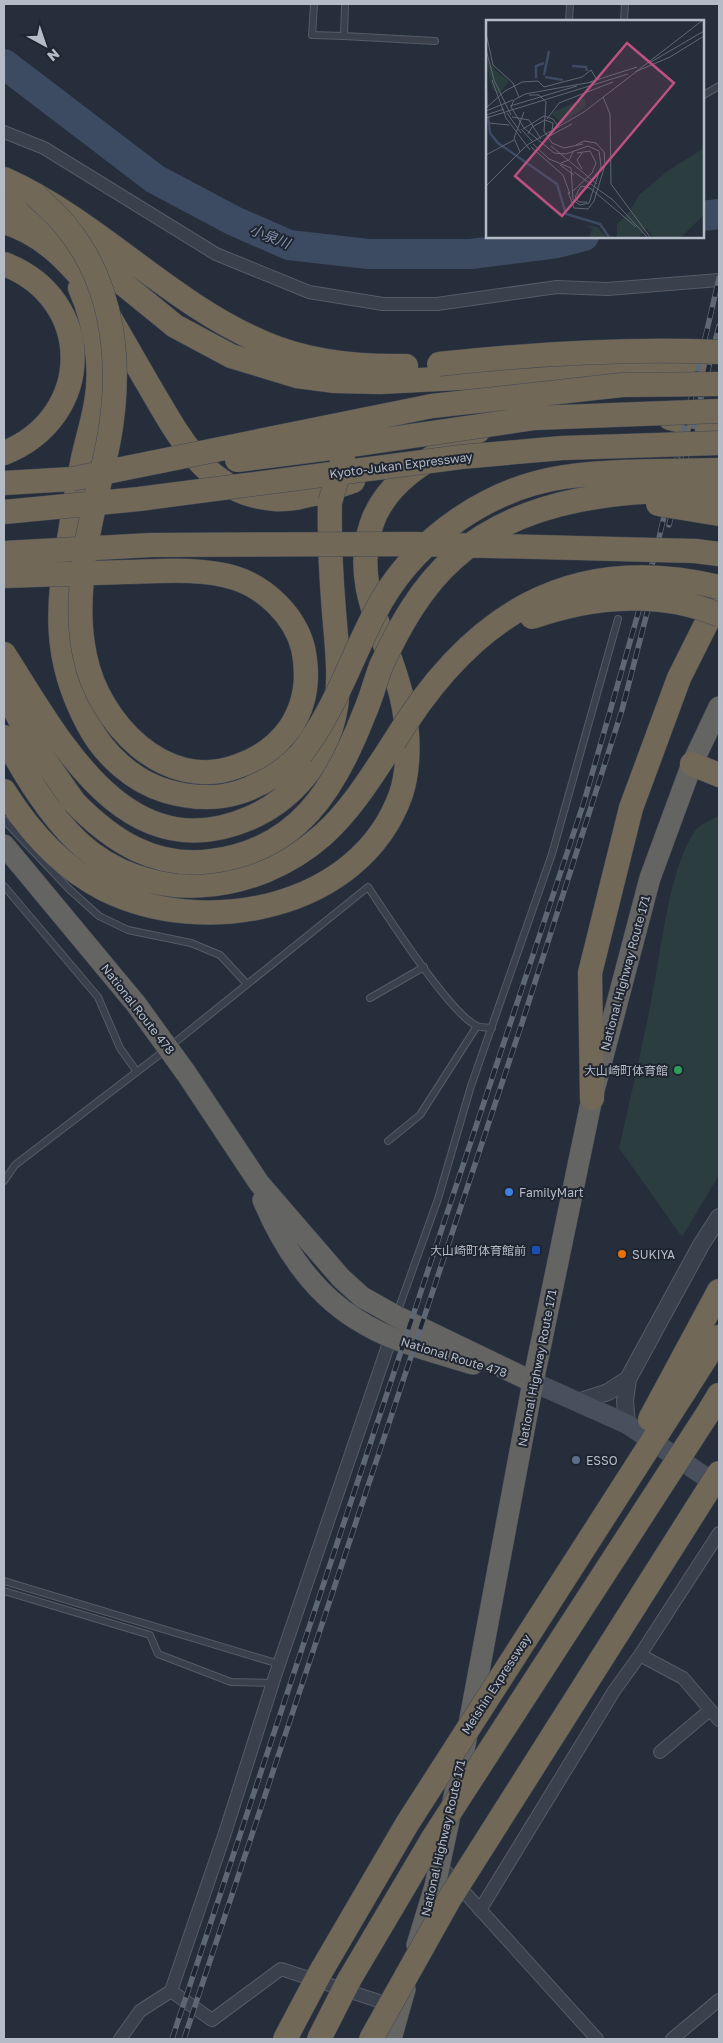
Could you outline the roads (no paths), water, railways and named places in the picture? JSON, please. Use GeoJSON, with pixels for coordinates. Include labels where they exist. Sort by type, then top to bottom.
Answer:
{"type":"FeatureCollection","features":[{"type":"Feature","properties":{"kind":"highway"},"geometry":{"type":"LineString","coordinates":[[4,179],[35,195],[80,223],[216,318],[265,344],[310,357],[346,364],[404,366],[612,351],[719,352]]}},
{"type":"Feature","properties":{"kind":"highway"},"geometry":{"type":"LineString","coordinates":[[4,576],[82,573],[92,573],[102,573],[141,572],[214,573],[236,579],[256,588],[274,601],[290,620],[300,638],[305,658],[306,680],[303,700],[296,719],[284,736],[269,750],[252,761],[233,768],[213,772],[193,771],[174,767],[138,747],[118,726],[98,696],[85,658],[80,613],[81,588],[82,578],[83,568],[86,539],[113,411],[115,372],[113,340],[102,293],[81,247],[68,228],[35,195]]}},
{"type":"Feature","properties":{"kind":"highway"},"geometry":{"type":"LineString","coordinates":[[4,205],[31,214],[57,230],[175,326],[231,356],[297,376],[335,382],[380,382],[621,372],[719,374]]}},
{"type":"Feature","properties":{"kind":"highway"},"geometry":{"type":"LineString","coordinates":[[4,222],[18,226],[40,238],[56,251],[98,298],[180,440],[212,475],[234,489],[248,494],[276,499],[304,495],[351,482],[422,450],[478,431],[548,413],[629,410],[719,417]]}},
{"type":"Feature","properties":{"kind":"highway"},"geometry":{"type":"LineString","coordinates":[[56,251],[80,288],[88,305],[98,360],[97,401],[83,458],[61,582],[59,613],[61,648],[68,678],[81,712],[95,737],[116,762],[154,787],[181,795],[208,798],[234,795],[260,785],[282,771],[301,754],[326,718],[368,627],[397,578],[433,538],[476,508],[524,487],[563,477],[599,473],[719,470]]}},
{"type":"Feature","properties":{"kind":"highway"},"geometry":{"type":"LineString","coordinates":[[4,264],[28,274],[46,290],[64,317],[72,344],[72,372],[64,400],[46,426],[18,448],[4,453]]}},
{"type":"Feature","properties":{"kind":"highway"},"geometry":{"type":"LineString","coordinates":[[4,654],[73,759],[89,778],[126,809],[147,820],[171,827],[195,829],[225,826],[260,813],[280,801],[311,769],[332,728],[336,706],[338,664],[330,564],[330,502],[341,462],[349,448],[383,418],[428,393],[493,377]]}},
{"type":"Feature","properties":{"kind":"highway"},"geometry":{"type":"LineString","coordinates":[[4,483],[80,478],[432,406],[622,385],[719,384]]}},
{"type":"Feature","properties":{"kind":"highway"},"geometry":{"type":"LineString","coordinates":[[629,410],[707,425],[719,430]]}},
{"type":"Feature","properties":{"kind":"highway","name":"Kyoto-Jukan Expressway"},"geometry":{"type":"LineString","coordinates":[[80,478],[324,450],[535,418],[719,411]]}},
{"type":"Feature","properties":{"kind":"highway"},"geometry":{"type":"LineString","coordinates":[[4,791],[30,829],[54,855],[104,889],[128,899],[187,913],[239,912],[268,906],[314,889],[332,878],[369,847],[382,831],[400,794],[407,755],[403,708],[397,680],[375,620],[364,574],[365,553],[370,527],[377,510],[402,479],[424,462],[478,431]]}},
{"type":"Feature","properties":{"kind":"highway","name":"Kyoto-Jukan Expressway"},"geometry":{"type":"LineString","coordinates":[[4,512],[84,504],[461,457],[562,448],[719,443]]}},
{"type":"Feature","properties":{"kind":"highway"},"geometry":{"type":"LineString","coordinates":[[4,690],[38,750],[74,802],[107,833],[124,845],[157,858],[200,863],[226,860],[275,841],[296,826],[329,788],[354,739],[381,668],[414,605],[433,580],[454,558],[497,528],[525,515],[580,500],[610,495],[719,490]]}},
{"type":"Feature","properties":{"kind":"highway"},"geometry":{"type":"LineString","coordinates":[[497,528],[557,511],[624,503],[681,506],[719,514]]}},
{"type":"Feature","properties":{"kind":"highway"},"geometry":{"type":"LineString","coordinates":[[4,554],[151,545],[424,544],[649,548],[719,554]]}},
{"type":"Feature","properties":{"kind":"highway"},"geometry":{"type":"LineString","coordinates":[[4,738],[39,796],[52,812],[79,842],[118,868],[147,879],[175,886],[198,887],[223,884],[252,877],[278,866],[303,851],[324,834],[359,795],[422,698],[442,672],[491,626],[518,609],[546,595],[576,585],[610,578],[642,576],[674,578],[719,587]]}},
{"type":"Feature","properties":{"kind":"highway"},"geometry":{"type":"LineString","coordinates":[[592,1098],[590,973],[630,808],[679,678],[719,598]]}},
{"type":"Feature","properties":{"kind":"highway"},"geometry":{"type":"LineString","coordinates":[[394,742],[422,705],[457,666],[495,635],[522,620],[578,603],[606,599],[662,601],[689,605],[719,615]]}},
{"type":"Feature","properties":{"kind":"highway","name":"National Highway Route 171"},"geometry":{"type":"LineString","coordinates":[[391,2039],[435,1886],[466,1740],[532,1382],[592,1098],[650,878],[692,764],[719,707]]}},
{"type":"Feature","properties":{"kind":"highway"},"geometry":{"type":"LineString","coordinates":[[692,764],[719,775]]}},
{"type":"Feature","properties":{"kind":"highway","name":"National Route 478"},"geometry":{"type":"LineString","coordinates":[[4,845],[136,1004],[259,1183],[341,1278],[362,1297],[396,1316],[532,1382]]}},
{"type":"Feature","properties":{"kind":"highway","name":"National Route 478"},"geometry":{"type":"LineString","coordinates":[[259,1183],[269,1213],[296,1262],[321,1291],[355,1319],[421,1349],[532,1382]]}},
{"type":"Feature","properties":{"kind":"highway"},"geometry":{"type":"LineString","coordinates":[[677,1388],[719,1291]]}},
{"type":"Feature","properties":{"kind":"highway"},"geometry":{"type":"LineString","coordinates":[[677,1388],[719,1337]]}},
{"type":"Feature","properties":{"kind":"highway","name":"Meishin Expressway"},"geometry":{"type":"LineString","coordinates":[[285,2039],[324,1965],[407,1824],[550,1600],[677,1388]]}},
{"type":"Feature","properties":{"kind":"highway"},"geometry":{"type":"LineString","coordinates":[[319,2039],[349,1980],[433,1838],[714,1402]]}},
{"type":"Feature","properties":{"kind":"highway"},"geometry":{"type":"LineString","coordinates":[[371,2039],[395,1992],[450,1898],[719,1473]]}},
{"type":"Feature","properties":{"kind":"main road"},"geometry":{"type":"LineString","coordinates":[[532,1382],[626,1424],[719,1486]]}},
{"type":"Feature","properties":{"kind":"street"},"geometry":{"type":"LineString","coordinates":[[4,132],[44,148],[216,254],[310,292],[383,304],[437,304],[557,287],[607,289],[719,280]]}},
{"type":"Feature","properties":{"kind":"street"},"geometry":{"type":"LineString","coordinates":[[626,1424],[625,1401],[628,1380],[701,1245],[719,1217]]}},
{"type":"Feature","properties":{"kind":"street"},"geometry":{"type":"LineString","coordinates":[[120,2039],[140,2012],[171,1991],[225,1834],[272,1683],[391,1337]]}},
{"type":"Feature","properties":{"kind":"street"},"geometry":{"type":"LineString","coordinates":[[578,1402],[608,1392],[628,1380]]}},
{"type":"Feature","properties":{"kind":"street"},"geometry":{"type":"LineString","coordinates":[[480,1910],[614,1691],[640,1655],[719,1533]]}},
{"type":"Feature","properties":{"kind":"street"},"geometry":{"type":"LineString","coordinates":[[640,1655],[683,1678],[719,1720]]}},
{"type":"Feature","properties":{"kind":"street"},"geometry":{"type":"LineString","coordinates":[[660,1752],[710,1710]]}},
{"type":"Feature","properties":{"kind":"street"},"geometry":{"type":"LineString","coordinates":[[439,1864],[597,2039]]}},
{"type":"Feature","properties":{"kind":"street"},"geometry":{"type":"LineString","coordinates":[[171,1991],[212,2020],[281,1968],[399,2008]]}},
{"type":"Feature","properties":{"kind":"street"},"geometry":{"type":"LineString","coordinates":[[672,2039],[719,2000]]}},
{"type":"Feature","properties":{"kind":"lane"},"geometry":{"type":"LineString","coordinates":[[314,4],[312,35],[435,40]]}},
{"type":"Feature","properties":{"kind":"lane"},"geometry":{"type":"LineString","coordinates":[[344,36],[345,4]]}},
{"type":"Feature","properties":{"kind":"lane"},"geometry":{"type":"LineString","coordinates":[[569,20],[570,4]]}},
{"type":"Feature","properties":{"kind":"lane"},"geometry":{"type":"LineString","coordinates":[[624,20],[625,4]]}},
{"type":"Feature","properties":{"kind":"lane"},"geometry":{"type":"LineString","coordinates":[[703,95],[719,86]]}},
{"type":"Feature","properties":{"kind":"lane"},"geometry":{"type":"LineString","coordinates":[[396,1316],[438,1199],[471,1086],[552,854],[618,619]]}},
{"type":"Feature","properties":{"kind":"lane"},"geometry":{"type":"LineString","coordinates":[[4,820],[69,889],[99,916],[128,930],[191,943],[220,955],[247,984]]}},
{"type":"Feature","properties":{"kind":"lane"},"geometry":{"type":"LineString","coordinates":[[4,886],[98,998],[120,1048],[136,1072]]}},
{"type":"Feature","properties":{"kind":"lane"},"geometry":{"type":"LineString","coordinates":[[4,1181],[15,1165],[168,1048],[368,887],[424,967],[457,1009],[477,1026],[492,1028]]}},
{"type":"Feature","properties":{"kind":"lane"},"geometry":{"type":"LineString","coordinates":[[370,998],[424,967]]}},
{"type":"Feature","properties":{"kind":"lane"},"geometry":{"type":"LineString","coordinates":[[388,1141],[420,1115],[477,1026]]}},
{"type":"Feature","properties":{"kind":"lane"},"geometry":{"type":"LineString","coordinates":[[4,1581],[279,1664]]}},
{"type":"Feature","properties":{"kind":"lane"},"geometry":{"type":"LineString","coordinates":[[4,1591],[150,1635],[158,1654],[231,1682],[272,1683]]}},
{"type":"Feature","properties":{"kind":"waterway","name":"小泉川"},"geometry":{"type":"LineString","coordinates":[[4,64],[155,179],[234,221],[289,245],[368,254],[471,254],[557,243],[576,238]]}},
{"type":"Feature","properties":{"kind":"waterway","name":"小泉川"},"geometry":{"type":"LineString","coordinates":[[703,216],[719,214]]}},
{"type":"Feature","properties":{"kind":"railway"},"geometry":{"type":"LineString","coordinates":[[172,2039],[584,802],[656,551],[719,278]]}},
{"type":"Feature","properties":{"kind":"railway"},"geometry":{"type":"LineString","coordinates":[[669,525],[719,326]]}},
{"type":"Feature","properties":{"kind":"railway"},"geometry":{"type":"LineString","coordinates":[[184,2039],[522,1023],[622,710],[656,578]]}},
{"type":"Feature","properties":{"kind":"place","name":"大山崎町体育館"},"geometry":{"type":"Point","coordinates":[678,1070]}},
{"type":"Feature","properties":{"kind":"place","name":"FamilyMart"},"geometry":{"type":"Point","coordinates":[509,1192]}},
{"type":"Feature","properties":{"kind":"place","name":"大山崎町体育館前"},"geometry":{"type":"Point","coordinates":[536,1250]}},
{"type":"Feature","properties":{"kind":"place","name":"SUKIYA"},"geometry":{"type":"Point","coordinates":[622,1254]}},
{"type":"Feature","properties":{"kind":"place","name":"ESSO"},"geometry":{"type":"Point","coordinates":[576,1460]}}]}
